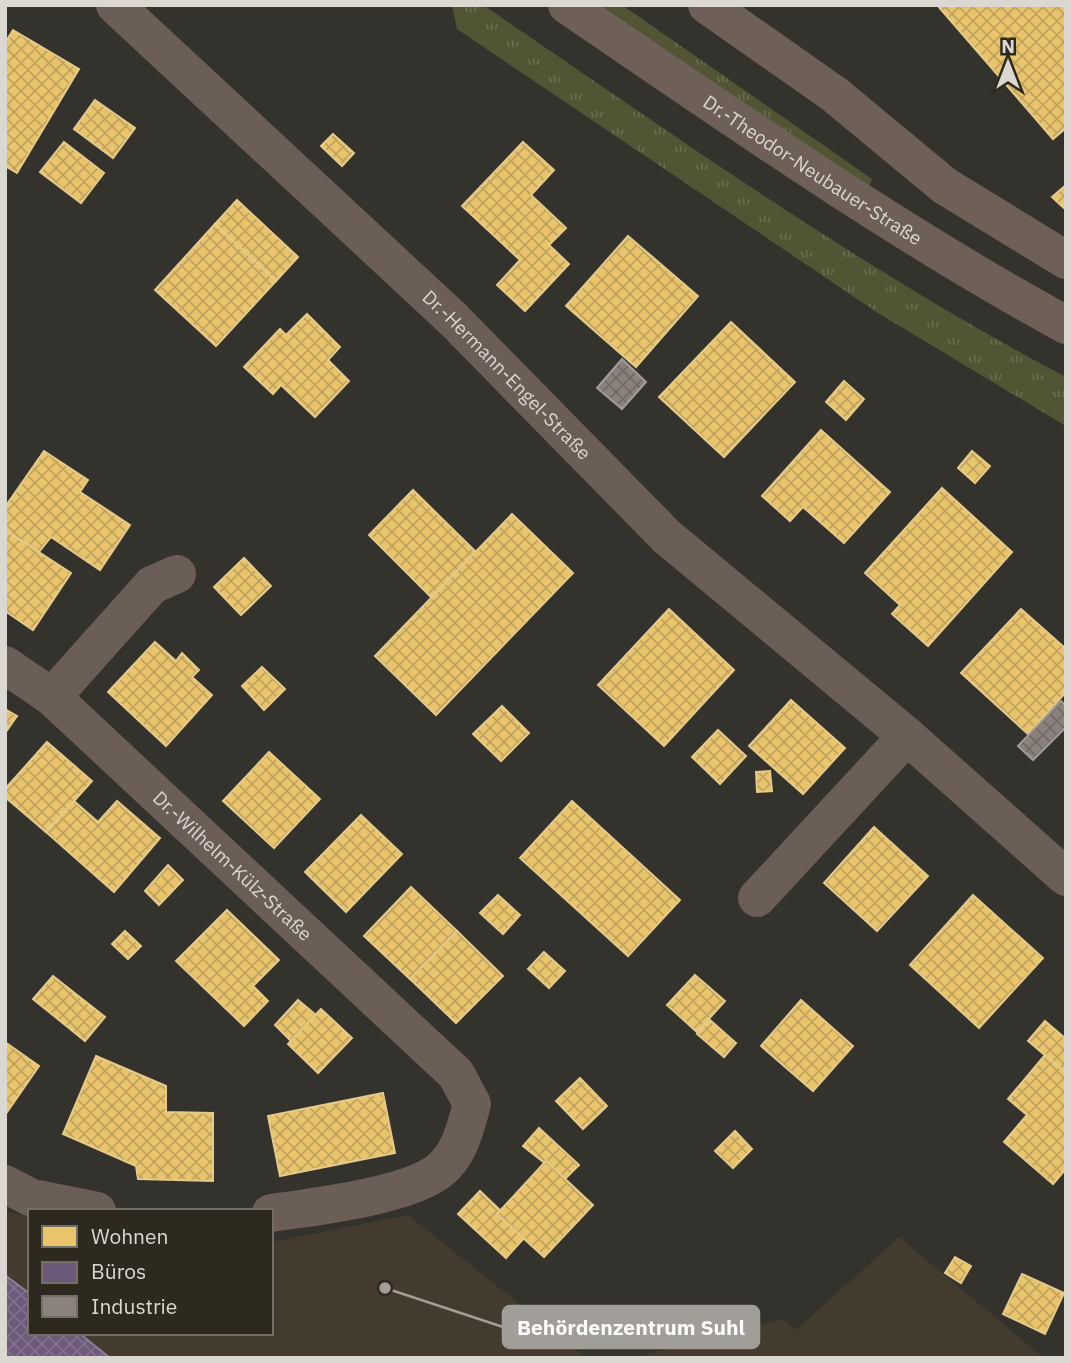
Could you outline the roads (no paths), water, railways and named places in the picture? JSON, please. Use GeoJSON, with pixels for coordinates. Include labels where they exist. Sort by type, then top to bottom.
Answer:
{"type":"FeatureCollection","features":[{"type":"Feature","properties":{"kind":"main road","name":"Dr.-Theodor-Neubauer-Straße"},"geometry":{"type":"LineString","coordinates":[[567,5],[855,200],[993,285],[1066,325]]}},
{"type":"Feature","properties":{"kind":"main road"},"geometry":{"type":"LineString","coordinates":[[707,5],[834,94],[945,186],[1066,260]]}},
{"type":"Feature","properties":{"kind":"street","name":"Dr.-Hermann-Engel-Straße"},"geometry":{"type":"LineString","coordinates":[[116,5],[453,320],[667,537],[907,736],[1066,877]]}},
{"type":"Feature","properties":{"kind":"street"},"geometry":{"type":"LineString","coordinates":[[52,697],[152,585],[177,574]]}},
{"type":"Feature","properties":{"kind":"street","name":"Dr.-Wilhelm-Külz-Straße"},"geometry":{"type":"LineString","coordinates":[[5,666],[52,697],[456,1074],[472,1104],[460,1147],[439,1172],[399,1189],[273,1213]]}},
{"type":"Feature","properties":{"kind":"street"},"geometry":{"type":"LineString","coordinates":[[757,898],[907,736]]}},
{"type":"Feature","properties":{"kind":"street"},"geometry":{"type":"LineString","coordinates":[[5,1184],[32,1198],[87,1209]]}},
{"type":"Feature","properties":{"kind":"place","name":"Behördenzentrum Suhl"},"geometry":{"type":"Point","coordinates":[385,1288]}}]}
